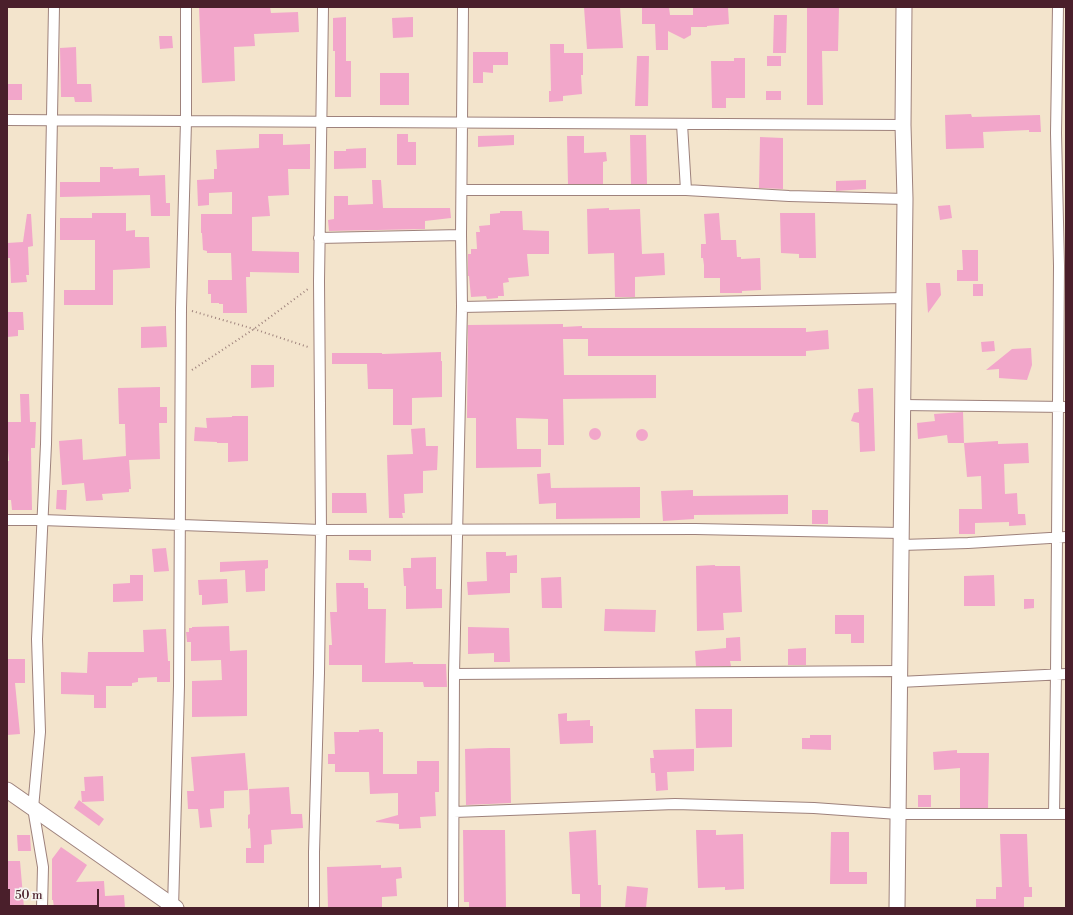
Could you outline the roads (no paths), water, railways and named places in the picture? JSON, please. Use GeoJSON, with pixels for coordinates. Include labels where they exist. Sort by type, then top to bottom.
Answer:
{"type":"FeatureCollection","features":[{"type":"Feature","properties":{"kind":"street"},"geometry":{"type":"LineString","coordinates":[[42,908],[43,867],[33,808],[40,732],[37,639],[46,444],[54,7]]}},
{"type":"Feature","properties":{"kind":"street"},"geometry":{"type":"LineString","coordinates":[[174,907],[179,686],[181,308],[186,121],[186,7]]}},
{"type":"Feature","properties":{"kind":"street"},"geometry":{"type":"LineString","coordinates":[[314,908],[321,530],[319,238],[323,7]]}},
{"type":"Feature","properties":{"kind":"street"},"geometry":{"type":"LineString","coordinates":[[453,908],[454,674],[462,307],[461,235],[463,7]]}},
{"type":"Feature","properties":{"kind":"street"},"geometry":{"type":"LineString","coordinates":[[897,908],[905,199],[903,125],[904,7]]}},
{"type":"Feature","properties":{"kind":"street"},"geometry":{"type":"LineString","coordinates":[[1054,814],[1061,674],[1062,266],[1058,7]]}},
{"type":"Feature","properties":{"kind":"street"},"geometry":{"type":"LineString","coordinates":[[7,120],[903,125]]}},
{"type":"Feature","properties":{"kind":"street"},"geometry":{"type":"LineString","coordinates":[[682,124],[686,190]]}},
{"type":"Feature","properties":{"kind":"street"},"geometry":{"type":"LineString","coordinates":[[462,190],[686,190],[790,196],[905,199]]}},
{"type":"Feature","properties":{"kind":"street"},"geometry":{"type":"LineString","coordinates":[[319,238],[461,235]]}},
{"type":"Feature","properties":{"kind":"street"},"geometry":{"type":"LineString","coordinates":[[462,307],[904,298]]}},
{"type":"Feature","properties":{"kind":"street"},"geometry":{"type":"LineString","coordinates":[[902,405],[1062,407]]}},
{"type":"Feature","properties":{"kind":"street"},"geometry":{"type":"LineString","coordinates":[[7,520],[321,530],[694,529],[968,543],[1061,538]]}},
{"type":"Feature","properties":{"kind":"street"},"geometry":{"type":"LineString","coordinates":[[454,674],[900,676],[1061,674]]}},
{"type":"Feature","properties":{"kind":"street"},"geometry":{"type":"LineString","coordinates":[[7,790],[174,907]]}},
{"type":"Feature","properties":{"kind":"street"},"geometry":{"type":"LineString","coordinates":[[454,812],[675,804],[814,808],[898,814],[1066,814]]}}]}
